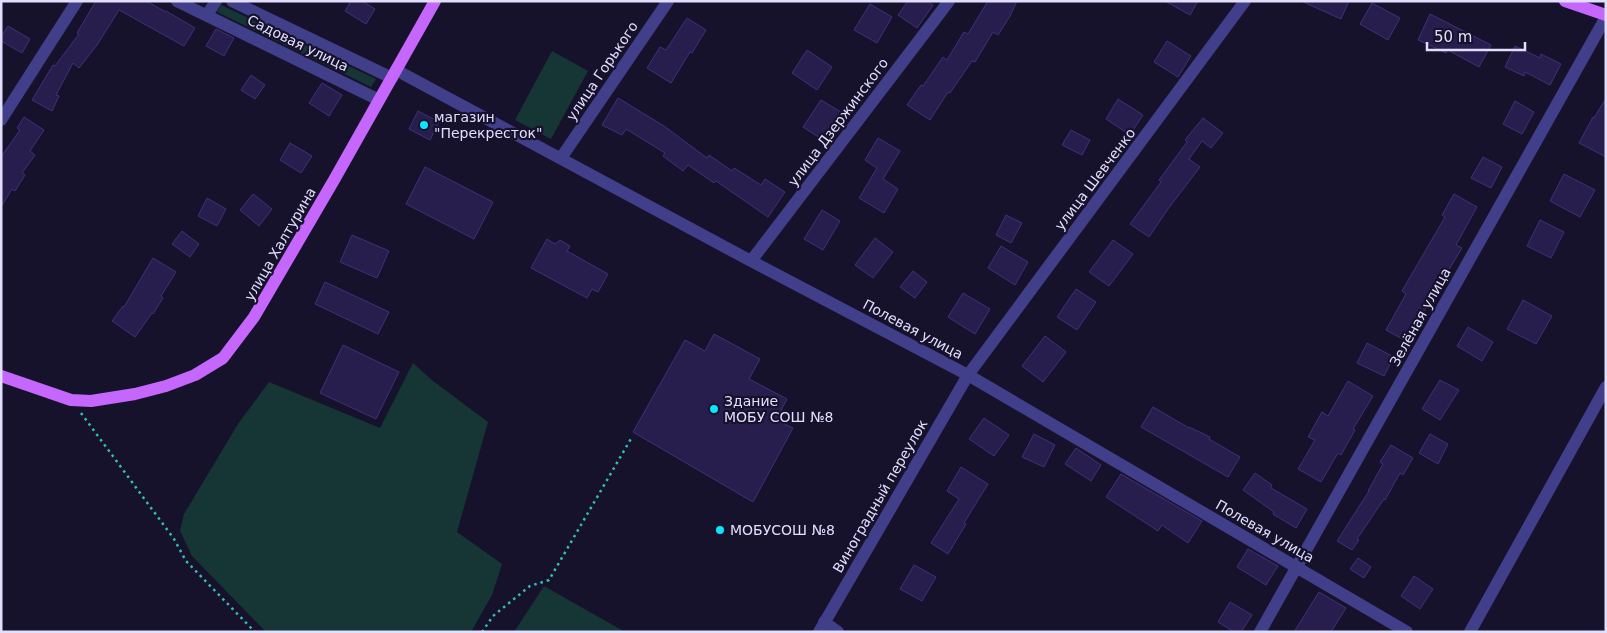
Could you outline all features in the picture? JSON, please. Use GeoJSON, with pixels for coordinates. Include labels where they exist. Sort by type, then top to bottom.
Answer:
{"type":"FeatureCollection","features":[{"type":"Feature","properties":{"kind":"main road","name":"улица Халтурина"},"geometry":{"type":"LineString","coordinates":[[1,376],[71,400],[91,401],[135,394],[166,386],[195,375],[223,358],[254,317],[435,1]]}},
{"type":"Feature","properties":{"kind":"main road"},"geometry":{"type":"LineString","coordinates":[[1565,1],[1606,16]]}},
{"type":"Feature","properties":{"kind":"street"},"geometry":{"type":"LineString","coordinates":[[1,120],[77,1]]}},
{"type":"Feature","properties":{"kind":"street","name":"Садовая улица"},"geometry":{"type":"LineString","coordinates":[[177,1],[379,100]]}},
{"type":"Feature","properties":{"kind":"street"},"geometry":{"type":"LineString","coordinates":[[207,16],[216,1]]}},
{"type":"Feature","properties":{"kind":"street","name":"Полевая улица"},"geometry":{"type":"LineString","coordinates":[[232,1],[394,74],[561,158],[968,375],[1407,632]]}},
{"type":"Feature","properties":{"kind":"street","name":"улица Горького"},"geometry":{"type":"LineString","coordinates":[[561,158],[668,1]]}},
{"type":"Feature","properties":{"kind":"street","name":"улица Дзержинского"},"geometry":{"type":"LineString","coordinates":[[751,260],[949,1]]}},
{"type":"Feature","properties":{"kind":"street","name":"улица Шевченко"},"geometry":{"type":"LineString","coordinates":[[968,375],[1245,1]]}},
{"type":"Feature","properties":{"kind":"street","name":"Зелёная улица"},"geometry":{"type":"LineString","coordinates":[[1260,632],[1606,16]]}},
{"type":"Feature","properties":{"kind":"street","name":"Виноградный переулок"},"geometry":{"type":"LineString","coordinates":[[821,627],[968,375]]}},
{"type":"Feature","properties":{"kind":"street"},"geometry":{"type":"LineString","coordinates":[[1470,632],[1606,388]]}},
{"type":"Feature","properties":{"kind":"street"},"geometry":{"type":"LineString","coordinates":[[821,627],[838,632]]}},
{"type":"Feature","properties":{"kind":"path"},"geometry":{"type":"LineString","coordinates":[[71,400],[174,539],[186,561],[255,632]]}},
{"type":"Feature","properties":{"kind":"path"},"geometry":{"type":"LineString","coordinates":[[482,632],[493,616],[530,586],[549,580],[632,437]]}},
{"type":"Feature","properties":{"kind":"green space"},"geometry":{"type":"Polygon","coordinates":[[[221,5],[376,79],[371,87],[217,12],[221,5]]]}},
{"type":"Feature","properties":{"kind":"green space"},"geometry":{"type":"Polygon","coordinates":[[[552,51],[588,71],[551,139],[515,120],[552,51]]]}},
{"type":"Feature","properties":{"kind":"green space"},"geometry":{"type":"Polygon","coordinates":[[[413,363],[433,381],[488,422],[457,532],[502,564],[492,595],[471,632],[266,632],[192,556],[180,531],[184,514],[238,424],[269,382],[380,428],[413,363]]]}},
{"type":"Feature","properties":{"kind":"green space"},"geometry":{"type":"Polygon","coordinates":[[[544,586],[625,632],[514,632],[544,586]]]}},
{"type":"Feature","properties":{"kind":"building"},"geometry":{"type":"Polygon","coordinates":[[[96,1],[146,1],[195,28],[184,46],[119,10],[97,45],[79,68],[73,63],[56,95],[59,96],[52,111],[32,100],[53,65],[55,66],[79,34],[77,33],[96,1]]]}},
{"type":"Feature","properties":{"kind":"building"},"geometry":{"type":"Polygon","coordinates":[[[351,1],[362,1],[375,9],[366,24],[345,11],[351,1]]]}},
{"type":"Feature","properties":{"kind":"building"},"geometry":{"type":"Polygon","coordinates":[[[908,1],[927,1],[933,5],[917,28],[898,15],[908,1]]]}},
{"type":"Feature","properties":{"kind":"building"},"geometry":{"type":"Polygon","coordinates":[[[988,1],[1017,1],[998,35],[993,32],[975,62],[972,61],[950,93],[948,92],[930,120],[907,105],[943,57],[947,60],[964,32],[968,34],[988,1]]]}},
{"type":"Feature","properties":{"kind":"building"},"geometry":{"type":"Polygon","coordinates":[[[1165,1],[1198,1],[1190,15],[1165,1]]]}},
{"type":"Feature","properties":{"kind":"building"},"geometry":{"type":"Polygon","coordinates":[[[1301,1],[1349,1],[1341,19],[1301,1]]]}},
{"type":"Feature","properties":{"kind":"building"},"geometry":{"type":"Polygon","coordinates":[[[1372,3],[1400,18],[1388,40],[1360,24],[1372,3]]]}},
{"type":"Feature","properties":{"kind":"building"},"geometry":{"type":"Polygon","coordinates":[[[870,4],[892,17],[877,43],[854,30],[870,4]]]}},
{"type":"Feature","properties":{"kind":"building"},"geometry":{"type":"Polygon","coordinates":[[[1430,14],[1491,45],[1479,67],[1448,50],[1446,53],[1418,40],[1430,14]]]}},
{"type":"Feature","properties":{"kind":"building"},"geometry":{"type":"Polygon","coordinates":[[[687,18],[706,30],[671,83],[647,68],[660,47],[666,50],[687,18]]]}},
{"type":"Feature","properties":{"kind":"building"},"geometry":{"type":"Polygon","coordinates":[[[8,26],[30,39],[22,53],[1,41],[1,37],[8,26]]]}},
{"type":"Feature","properties":{"kind":"building"},"geometry":{"type":"Polygon","coordinates":[[[216,29],[234,38],[224,56],[206,46],[216,29]]]}},
{"type":"Feature","properties":{"kind":"building"},"geometry":{"type":"Polygon","coordinates":[[[1167,41],[1191,56],[1178,77],[1154,62],[1167,41]]]}},
{"type":"Feature","properties":{"kind":"building"},"geometry":{"type":"Polygon","coordinates":[[[1515,46],[1540,58],[1541,54],[1561,64],[1550,85],[1525,72],[1524,76],[1505,67],[1515,46]]]}},
{"type":"Feature","properties":{"kind":"building"},"geometry":{"type":"Polygon","coordinates":[[[807,50],[832,67],[817,90],[792,73],[807,50]]]}},
{"type":"Feature","properties":{"kind":"building"},"geometry":{"type":"Polygon","coordinates":[[[251,75],[265,85],[255,99],[241,90],[251,75]]]}},
{"type":"Feature","properties":{"kind":"building"},"geometry":{"type":"Polygon","coordinates":[[[322,83],[342,95],[329,116],[309,103],[322,83]]]}},
{"type":"Feature","properties":{"kind":"building"},"geometry":{"type":"Polygon","coordinates":[[[618,98],[664,126],[707,158],[709,155],[732,171],[734,168],[761,185],[765,179],[785,192],[768,217],[716,181],[714,183],[688,165],[683,171],[663,156],[665,153],[626,129],[622,135],[602,125],[618,98]]]}},
{"type":"Feature","properties":{"kind":"building"},"geometry":{"type":"Polygon","coordinates":[[[1606,98],[1606,157],[1579,143],[1606,98]]]}},
{"type":"Feature","properties":{"kind":"building"},"geometry":{"type":"Polygon","coordinates":[[[1118,99],[1143,115],[1130,135],[1106,119],[1118,99]]]}},
{"type":"Feature","properties":{"kind":"building"},"geometry":{"type":"Polygon","coordinates":[[[821,100],[841,112],[823,140],[803,127],[821,100]]]}},
{"type":"Feature","properties":{"kind":"building"},"geometry":{"type":"Polygon","coordinates":[[[1515,101],[1534,112],[1522,134],[1503,124],[1515,101]]]}},
{"type":"Feature","properties":{"kind":"building","name":"магазин \"Перекресток\""},"geometry":{"type":"Polygon","coordinates":[[[418,111],[439,122],[430,140],[409,129],[418,111]]]}},
{"type":"Feature","properties":{"kind":"building"},"geometry":{"type":"Polygon","coordinates":[[[24,117],[44,130],[30,151],[35,155],[22,173],[25,175],[15,191],[12,189],[1,207],[1,157],[20,130],[17,128],[24,117]]]}},
{"type":"Feature","properties":{"kind":"building"},"geometry":{"type":"Polygon","coordinates":[[[1203,118],[1223,133],[1211,148],[1202,141],[1189,159],[1200,167],[1149,237],[1130,224],[1161,182],[1159,180],[1187,142],[1185,140],[1203,118]]]}},
{"type":"Feature","properties":{"kind":"building"},"geometry":{"type":"Polygon","coordinates":[[[1071,130],[1090,140],[1082,155],[1062,145],[1071,130]]]}},
{"type":"Feature","properties":{"kind":"building"},"geometry":{"type":"Polygon","coordinates":[[[878,138],[900,151],[883,179],[898,189],[884,213],[859,198],[877,168],[865,160],[878,138]]]}},
{"type":"Feature","properties":{"kind":"building"},"geometry":{"type":"Polygon","coordinates":[[[290,143],[312,156],[301,173],[280,160],[290,143]]]}},
{"type":"Feature","properties":{"kind":"building"},"geometry":{"type":"Polygon","coordinates":[[[1483,157],[1502,167],[1491,188],[1471,178],[1483,157]]]}},
{"type":"Feature","properties":{"kind":"building"},"geometry":{"type":"Polygon","coordinates":[[[425,167],[493,202],[474,239],[406,204],[425,167]]]}},
{"type":"Feature","properties":{"kind":"building"},"geometry":{"type":"Polygon","coordinates":[[[1564,174],[1595,190],[1580,217],[1550,201],[1564,174]]]}},
{"type":"Feature","properties":{"kind":"building"},"geometry":{"type":"Polygon","coordinates":[[[253,194],[272,209],[259,226],[240,210],[253,194]]]}},
{"type":"Feature","properties":{"kind":"building"},"geometry":{"type":"Polygon","coordinates":[[[1454,194],[1477,207],[1456,245],[1462,248],[1406,341],[1386,330],[1406,294],[1402,291],[1445,217],[1442,215],[1454,194]]]}},
{"type":"Feature","properties":{"kind":"building"},"geometry":{"type":"Polygon","coordinates":[[[207,198],[226,209],[217,226],[198,216],[207,198]]]}},
{"type":"Feature","properties":{"kind":"building"},"geometry":{"type":"Polygon","coordinates":[[[822,210],[840,221],[823,250],[804,239],[822,210]]]}},
{"type":"Feature","properties":{"kind":"building"},"geometry":{"type":"Polygon","coordinates":[[[1006,215],[1022,223],[1011,243],[996,235],[1006,215]]]}},
{"type":"Feature","properties":{"kind":"building"},"geometry":{"type":"Polygon","coordinates":[[[1540,220],[1564,232],[1551,258],[1527,246],[1540,220]]]}},
{"type":"Feature","properties":{"kind":"building"},"geometry":{"type":"Polygon","coordinates":[[[182,231],[199,244],[190,257],[172,244],[182,231]]]}},
{"type":"Feature","properties":{"kind":"building"},"geometry":{"type":"Polygon","coordinates":[[[352,235],[389,251],[377,278],[340,262],[352,235]]]}},
{"type":"Feature","properties":{"kind":"building"},"geometry":{"type":"Polygon","coordinates":[[[875,238],[893,252],[873,278],[855,265],[875,238]]]}},
{"type":"Feature","properties":{"kind":"building"},"geometry":{"type":"Polygon","coordinates":[[[547,239],[555,244],[560,240],[570,246],[567,251],[608,274],[598,292],[592,289],[587,298],[531,268],[547,239]]]}},
{"type":"Feature","properties":{"kind":"building"},"geometry":{"type":"Polygon","coordinates":[[[1113,240],[1133,254],[1109,286],[1089,272],[1113,240]]]}},
{"type":"Feature","properties":{"kind":"building"},"geometry":{"type":"Polygon","coordinates":[[[1001,246],[1028,262],[1015,285],[988,268],[1001,246]]]}},
{"type":"Feature","properties":{"kind":"building"},"geometry":{"type":"Polygon","coordinates":[[[153,258],[176,272],[161,296],[163,298],[153,314],[135,337],[112,321],[124,307],[153,258]]]}},
{"type":"Feature","properties":{"kind":"building"},"geometry":{"type":"Polygon","coordinates":[[[913,271],[927,282],[915,298],[900,287],[913,271]]]}},
{"type":"Feature","properties":{"kind":"building"},"geometry":{"type":"Polygon","coordinates":[[[325,282],[389,312],[378,334],[315,304],[325,282]]]}},
{"type":"Feature","properties":{"kind":"building"},"geometry":{"type":"Polygon","coordinates":[[[1076,289],[1096,302],[1077,330],[1057,317],[1076,289]]]}},
{"type":"Feature","properties":{"kind":"building"},"geometry":{"type":"Polygon","coordinates":[[[963,293],[990,309],[975,334],[948,317],[963,293]]]}},
{"type":"Feature","properties":{"kind":"building"},"geometry":{"type":"Polygon","coordinates":[[[1523,300],[1552,316],[1536,344],[1507,329],[1523,300]]]}},
{"type":"Feature","properties":{"kind":"building"},"geometry":{"type":"Polygon","coordinates":[[[1468,327],[1493,342],[1482,361],[1457,346],[1468,327]]]}},
{"type":"Feature","properties":{"kind":"building","name":"Здание МОБУ СОШ №8"},"geometry":{"type":"Polygon","coordinates":[[[714,334],[760,359],[749,379],[787,399],[776,420],[793,428],[753,502],[633,432],[685,340],[705,351],[714,334]]]}},
{"type":"Feature","properties":{"kind":"building"},"geometry":{"type":"Polygon","coordinates":[[[1045,336],[1066,352],[1043,382],[1022,366],[1045,336]]]}},
{"type":"Feature","properties":{"kind":"building"},"geometry":{"type":"Polygon","coordinates":[[[1367,343],[1394,357],[1384,376],[1357,363],[1367,343]]]}},
{"type":"Feature","properties":{"kind":"building"},"geometry":{"type":"Polygon","coordinates":[[[343,345],[399,372],[376,419],[320,393],[343,345]]]}},
{"type":"Feature","properties":{"kind":"building"},"geometry":{"type":"Polygon","coordinates":[[[1440,380],[1459,390],[1440,420],[1422,409],[1440,380]]]}},
{"type":"Feature","properties":{"kind":"building"},"geometry":{"type":"Polygon","coordinates":[[[1348,381],[1373,396],[1353,429],[1355,430],[1341,455],[1338,453],[1321,482],[1298,469],[1315,440],[1308,437],[1322,412],[1328,416],[1348,381]]]}},
{"type":"Feature","properties":{"kind":"building"},"geometry":{"type":"Polygon","coordinates":[[[1153,407],[1189,428],[1210,437],[1209,439],[1240,457],[1228,477],[1141,427],[1153,407]]]}},
{"type":"Feature","properties":{"kind":"building"},"geometry":{"type":"Polygon","coordinates":[[[984,418],[1009,435],[994,456],[969,439],[984,418]]]}},
{"type":"Feature","properties":{"kind":"building"},"geometry":{"type":"Polygon","coordinates":[[[1034,434],[1055,445],[1044,467],[1022,457],[1034,434]]]}},
{"type":"Feature","properties":{"kind":"building"},"geometry":{"type":"Polygon","coordinates":[[[1430,434],[1448,444],[1438,464],[1419,453],[1430,434]]]}},
{"type":"Feature","properties":{"kind":"building"},"geometry":{"type":"Polygon","coordinates":[[[1391,445],[1413,458],[1403,475],[1400,473],[1385,500],[1357,539],[1359,540],[1352,550],[1337,541],[1369,491],[1383,464],[1380,462],[1391,445]]]}},
{"type":"Feature","properties":{"kind":"building"},"geometry":{"type":"Polygon","coordinates":[[[1076,448],[1101,465],[1091,481],[1065,464],[1076,448]]]}},
{"type":"Feature","properties":{"kind":"building"},"geometry":{"type":"Polygon","coordinates":[[[961,467],[988,484],[948,554],[931,543],[959,499],[947,491],[961,467]]]}},
{"type":"Feature","properties":{"kind":"building"},"geometry":{"type":"Polygon","coordinates":[[[1255,473],[1272,485],[1271,488],[1307,509],[1296,528],[1273,514],[1274,512],[1243,490],[1255,473]]]}},
{"type":"Feature","properties":{"kind":"building"},"geometry":{"type":"Polygon","coordinates":[[[1121,474],[1202,521],[1188,543],[1162,525],[1158,531],[1106,497],[1121,474]]]}},
{"type":"Feature","properties":{"kind":"building"},"geometry":{"type":"Polygon","coordinates":[[[1248,549],[1278,566],[1266,585],[1237,567],[1248,549]]]}},
{"type":"Feature","properties":{"kind":"building"},"geometry":{"type":"Polygon","coordinates":[[[1358,558],[1371,567],[1364,578],[1350,569],[1358,558]]]}},
{"type":"Feature","properties":{"kind":"building"},"geometry":{"type":"Polygon","coordinates":[[[914,565],[936,577],[922,601],[900,589],[914,565]]]}},
{"type":"Feature","properties":{"kind":"building"},"geometry":{"type":"Polygon","coordinates":[[[1414,576],[1433,589],[1420,609],[1401,596],[1414,576]]]}},
{"type":"Feature","properties":{"kind":"building"},"geometry":{"type":"Polygon","coordinates":[[[1319,592],[1346,608],[1331,632],[1294,632],[1319,592]]]}},
{"type":"Feature","properties":{"kind":"building"},"geometry":{"type":"Polygon","coordinates":[[[1230,602],[1252,615],[1241,632],[1234,632],[1218,622],[1230,602]]]}},
{"type":"Feature","properties":{"kind":"place","name":"магазин \"Перекресток\""},"geometry":{"type":"Point","coordinates":[424,125]}},
{"type":"Feature","properties":{"kind":"place","name":"Здание МОБУ СОШ №8"},"geometry":{"type":"Point","coordinates":[714,409]}},
{"type":"Feature","properties":{"kind":"place","name":"МОБУСОШ №8"},"geometry":{"type":"Point","coordinates":[720,530]}}]}
